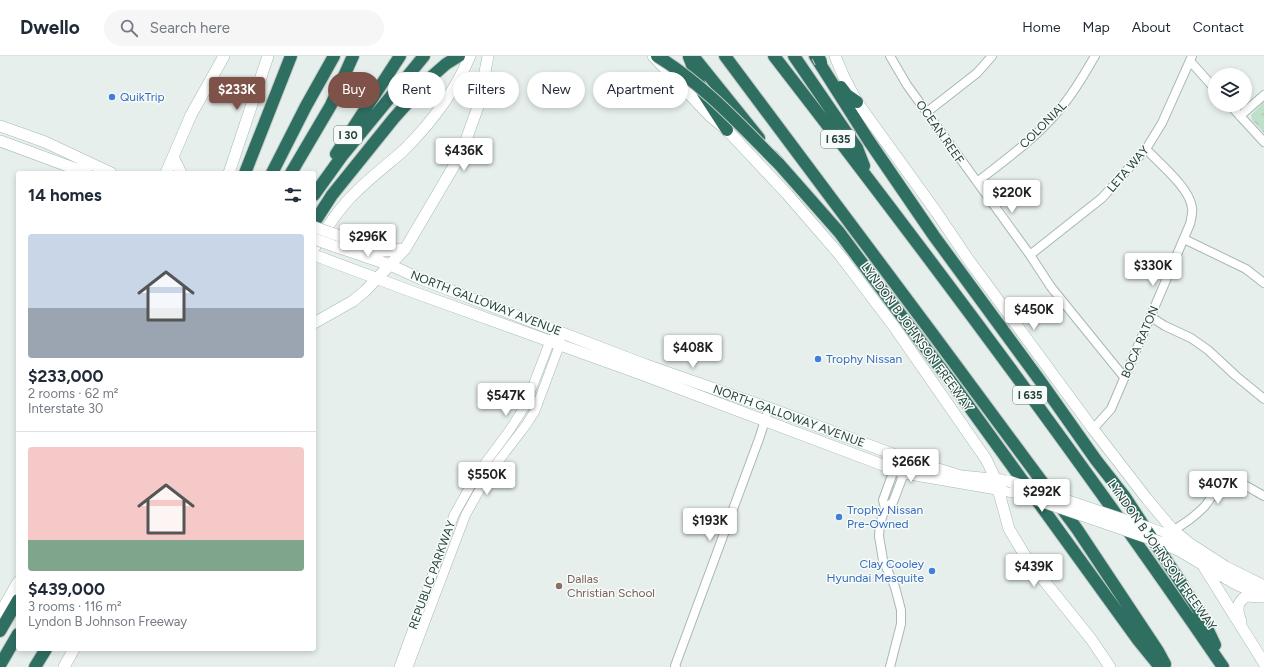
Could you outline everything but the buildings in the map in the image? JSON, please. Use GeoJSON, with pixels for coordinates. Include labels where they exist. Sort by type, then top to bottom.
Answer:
{"type":"FeatureCollection","features":[{"type":"Feature","properties":{"kind":"highway"},"geometry":{"type":"LineString","coordinates":[[246,171],[291,56]]}},
{"type":"Feature","properties":{"kind":"highway"},"geometry":{"type":"LineString","coordinates":[[273,171],[306,106],[334,56]]}},
{"type":"Feature","properties":{"kind":"highway","name":"I 30"},"geometry":{"type":"LineString","coordinates":[[292,171],[331,105],[353,56]]}},
{"type":"Feature","properties":{"kind":"highway","name":"I 30"},"geometry":{"type":"LineString","coordinates":[[316,189],[400,56]]}},
{"type":"Feature","properties":{"kind":"highway"},"geometry":{"type":"LineString","coordinates":[[316,189],[424,56]]}},
{"type":"Feature","properties":{"kind":"highway"},"geometry":{"type":"LineString","coordinates":[[316,220],[332,195],[394,118],[430,78],[446,64],[459,56]]}},
{"type":"Feature","properties":{"kind":"highway"},"geometry":{"type":"LineString","coordinates":[[657,56],[687,76],[703,90],[778,163],[839,232],[987,430],[1138,640],[1160,667]]}},
{"type":"Feature","properties":{"kind":"highway"},"geometry":{"type":"LineString","coordinates":[[689,56],[703,93],[726,130]]}},
{"type":"Feature","properties":{"kind":"highway"},"geometry":{"type":"LineString","coordinates":[[693,56],[778,163]]}},
{"type":"Feature","properties":{"kind":"highway"},"geometry":{"type":"LineString","coordinates":[[717,56],[743,81]]}},
{"type":"Feature","properties":{"kind":"highway","name":"LYNDON B JOHNSON FREEWAY"},"geometry":{"type":"LineString","coordinates":[[725,56],[1077,530],[1158,651],[1166,667]]}},
{"type":"Feature","properties":{"kind":"highway","name":"LYNDON B JOHNSON FREEWAY"},"geometry":{"type":"LineString","coordinates":[[774,56],[871,182],[1070,449],[1157,570],[1224,667]]}},
{"type":"Feature","properties":{"kind":"highway"},"geometry":{"type":"LineString","coordinates":[[794,56],[857,148],[871,182]]}},
{"type":"Feature","properties":{"kind":"highway"},"geometry":{"type":"LineString","coordinates":[[818,58],[829,70],[847,95],[857,102]]}},
{"type":"Feature","properties":{"kind":"highway"},"geometry":{"type":"LineString","coordinates":[[818,58],[827,76],[869,141],[934,236],[1096,460],[1125,497],[1198,609],[1224,667]]}},
{"type":"Feature","properties":{"kind":"highway"},"geometry":{"type":"LineString","coordinates":[[0,631],[16,603]]}},
{"type":"Feature","properties":{"kind":"highway"},"geometry":{"type":"LineString","coordinates":[[0,665],[16,637]]}},
{"type":"Feature","properties":{"kind":"highway"},"geometry":{"type":"LineString","coordinates":[[35,667],[45,651]]}},
{"type":"Feature","properties":{"kind":"main road"},"geometry":{"type":"LineString","coordinates":[[167,171],[191,115],[224,56]]}},
{"type":"Feature","properties":{"kind":"main road"},"geometry":{"type":"LineString","coordinates":[[230,171],[268,56]]}},
{"type":"Feature","properties":{"kind":"main road"},"geometry":{"type":"LineString","coordinates":[[316,245],[329,225],[355,193],[404,150],[426,127],[448,98],[464,72],[470,56]]}},
{"type":"Feature","properties":{"kind":"main road"},"geometry":{"type":"LineString","coordinates":[[316,322],[353,301],[365,291],[405,249],[461,154],[479,104],[488,56]]}},
{"type":"Feature","properties":{"kind":"main road","name":"LYNDON B JOHNSON FREEWAY"},"geometry":{"type":"LineString","coordinates":[[653,56],[787,194],[839,254],[895,328],[986,459],[997,483],[1009,529],[1030,562],[1091,639],[1110,667]]}},
{"type":"Feature","properties":{"kind":"main road","name":"LYNDON B JOHNSON FREEWAY"},"geometry":{"type":"LineString","coordinates":[[835,56],[842,75],[857,102],[937,213],[968,259],[1092,429],[1173,530],[1189,544],[1264,663]]}},
{"type":"Feature","properties":{"kind":"main road"},"geometry":{"type":"LineString","coordinates":[[0,126],[45,142],[107,171]]}},
{"type":"Feature","properties":{"kind":"main road"},"geometry":{"type":"LineString","coordinates":[[0,141],[81,171]]}},
{"type":"Feature","properties":{"kind":"main road"},"geometry":{"type":"LineString","coordinates":[[40,156],[45,142]]}},
{"type":"Feature","properties":{"kind":"main road"},"geometry":{"type":"LineString","coordinates":[[173,157],[180,171]]}},
{"type":"Feature","properties":{"kind":"main road"},"geometry":{"type":"LineString","coordinates":[[316,228],[383,251],[405,249]]}},
{"type":"Feature","properties":{"kind":"main road","name":"NORTH GALLOWAY AVENUE"},"geometry":{"type":"LineString","coordinates":[[316,240],[390,265],[422,279],[646,365],[769,408],[909,460],[961,476],[997,483],[1014,492],[1133,532],[1154,534],[1234,583],[1264,597]]}},
{"type":"Feature","properties":{"kind":"main road","name":"NORTH GALLOWAY AVENUE"},"geometry":{"type":"LineString","coordinates":[[316,255],[899,470],[997,483],[1008,481],[1154,534],[1189,544],[1226,567],[1264,586]]}},
{"type":"Feature","properties":{"kind":"main road"},"geometry":{"type":"LineString","coordinates":[[481,316],[487,304]]}},
{"type":"Feature","properties":{"kind":"main road"},"geometry":{"type":"LineString","coordinates":[[977,478],[984,471],[986,459]]}},
{"type":"Feature","properties":{"kind":"main road"},"geometry":{"type":"LineString","coordinates":[[1154,534],[1162,524],[1162,516]]}},
{"type":"Feature","properties":{"kind":"main road"},"geometry":{"type":"LineString","coordinates":[[0,614],[16,586]]}},
{"type":"Feature","properties":{"kind":"main road"},"geometry":{"type":"LineString","coordinates":[[1246,634],[1237,608],[1240,601],[1246,596],[1264,597]]}},
{"type":"Feature","properties":{"kind":"main road"},"geometry":{"type":"LineString","coordinates":[[64,667],[73,651]]}},
{"type":"Feature","properties":{"kind":"street","name":"OCEAN REEF"},"geometry":{"type":"LineString","coordinates":[[890,56],[907,85],[1030,255],[1051,287],[1124,377]]}},
{"type":"Feature","properties":{"kind":"street"},"geometry":{"type":"LineString","coordinates":[[927,112],[973,76],[992,56]]}},
{"type":"Feature","properties":{"kind":"street","name":"COLONIAL"},"geometry":{"type":"LineString","coordinates":[[977,182],[1020,148],[1054,116],[1071,95],[1095,56]]}},
{"type":"Feature","properties":{"kind":"street"},"geometry":{"type":"LineString","coordinates":[[1190,59],[1208,81]]}},
{"type":"Feature","properties":{"kind":"street","name":"LETA WAY"},"geometry":{"type":"LineString","coordinates":[[1030,255],[1102,198],[1146,149],[1162,123],[1190,59]]}},
{"type":"Feature","properties":{"kind":"street"},"geometry":{"type":"LineString","coordinates":[[1240,116],[1264,95]]}},
{"type":"Feature","properties":{"kind":"street"},"geometry":{"type":"LineString","coordinates":[[1236,112],[1264,142]]}},
{"type":"Feature","properties":{"kind":"street","name":"BOCA RATON"},"geometry":{"type":"LineString","coordinates":[[1092,429],[1111,409],[1190,224],[1192,209],[1189,196],[1181,185],[1146,149]]}},
{"type":"Feature","properties":{"kind":"street"},"geometry":{"type":"LineString","coordinates":[[1184,239],[1246,269],[1264,283]]}},
{"type":"Feature","properties":{"kind":"street"},"geometry":{"type":"LineString","coordinates":[[1150,317],[1179,332],[1208,350],[1236,376],[1264,398]]}},
{"type":"Feature","properties":{"kind":"street","name":"REPUBLIC PARKWAY"},"geometry":{"type":"LineString","coordinates":[[398,667],[454,515],[477,474],[509,431],[525,406],[560,331]]}},
{"type":"Feature","properties":{"kind":"street","name":"REPUBLIC PARKWAY"},"geometry":{"type":"LineString","coordinates":[[408,667],[466,514],[488,475],[529,420],[540,400],[555,343]]}},
{"type":"Feature","properties":{"kind":"street"},"geometry":{"type":"LineString","coordinates":[[676,667],[675,666],[769,408]]}},
{"type":"Feature","properties":{"kind":"street"},"geometry":{"type":"LineString","coordinates":[[509,431],[516,438]]}},
{"type":"Feature","properties":{"kind":"street"},"geometry":{"type":"LineString","coordinates":[[899,456],[899,470]]}},
{"type":"Feature","properties":{"kind":"street"},"geometry":{"type":"LineString","coordinates":[[890,667],[901,624],[901,610],[895,587],[883,560],[879,536],[880,524],[885,508],[883,500],[899,470],[909,460]]}},
{"type":"Feature","properties":{"kind":"street"},"geometry":{"type":"LineString","coordinates":[[1173,530],[1184,524],[1205,506],[1216,490],[1226,482],[1234,481],[1264,496]]}},
{"type":"Feature","properties":{"kind":"green space"},"geometry":{"type":"Polygon","coordinates":[[[1264,102],[1264,133],[1252,120],[1251,115],[1264,102]]]}},
{"type":"Feature","properties":{"kind":"place","name":"QuikTrip"},"geometry":{"type":"Point","coordinates":[112,97]}},
{"type":"Feature","properties":{"kind":"place","name":"Trophy Nissan"},"geometry":{"type":"Point","coordinates":[818,359]}},
{"type":"Feature","properties":{"kind":"place","name":"Trophy Nissan Pre-Owned"},"geometry":{"type":"Point","coordinates":[839,517]}},
{"type":"Feature","properties":{"kind":"place","name":"Clay Cooley Hyundai Mesquite"},"geometry":{"type":"Point","coordinates":[932,571]}},
{"type":"Feature","properties":{"kind":"place","name":"Dallas Christian School"},"geometry":{"type":"Point","coordinates":[559,586]}}]}
